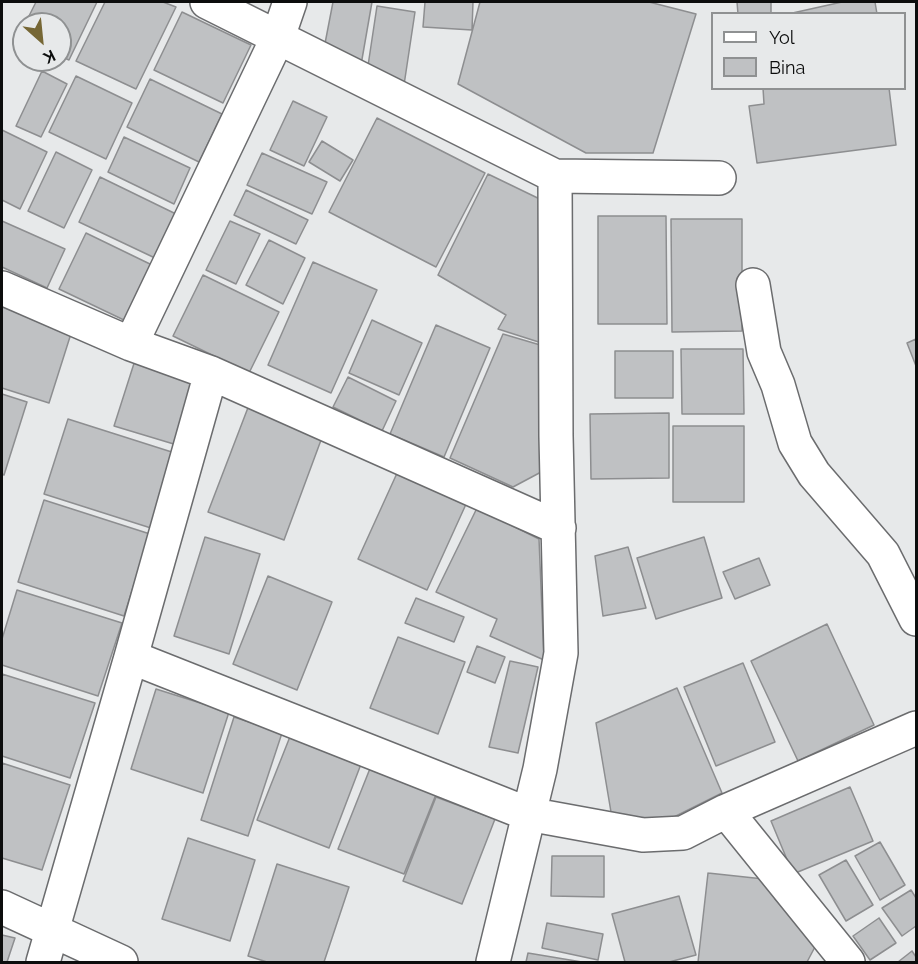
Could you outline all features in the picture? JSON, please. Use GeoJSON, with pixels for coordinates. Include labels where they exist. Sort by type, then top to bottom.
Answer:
{"type":"FeatureCollection","features":[{"type":"Feature","properties":{"kind":"street"},"geometry":{"type":"LineString","coordinates":[[207,2],[555,176],[719,178]]}},
{"type":"Feature","properties":{"kind":"street"},"geometry":{"type":"LineString","coordinates":[[131,344],[278,37],[290,2]]}},
{"type":"Feature","properties":{"kind":"street"},"geometry":{"type":"LineString","coordinates":[[493,963],[540,769],[561,653],[556,424],[555,176]]}},
{"type":"Feature","properties":{"kind":"street"},"geometry":{"type":"LineString","coordinates":[[753,285],[764,352],[778,385],[795,442],[814,474],[883,554],[916,619]]}},
{"type":"Feature","properties":{"kind":"street"},"geometry":{"type":"LineString","coordinates":[[2,288],[131,344],[211,373],[559,528]]}},
{"type":"Feature","properties":{"kind":"street"},"geometry":{"type":"LineString","coordinates":[[43,963],[211,373]]}},
{"type":"Feature","properties":{"kind":"street"},"geometry":{"type":"LineString","coordinates":[[131,657],[528,814],[643,835],[683,833],[726,811],[916,728]]}},
{"type":"Feature","properties":{"kind":"street"},"geometry":{"type":"LineString","coordinates":[[726,811],[848,963]]}},
{"type":"Feature","properties":{"kind":"street"},"geometry":{"type":"LineString","coordinates":[[2,907],[121,963]]}},
{"type":"Feature","properties":{"kind":"building"},"geometry":{"type":"Polygon","coordinates":[[[36,2],[97,2],[72,54],[72,12],[31,12],[36,2]]]}},
{"type":"Feature","properties":{"kind":"building"},"geometry":{"type":"Polygon","coordinates":[[[105,2],[163,2],[176,7],[136,89],[76,61],[105,2]]]}},
{"type":"Feature","properties":{"kind":"building"},"geometry":{"type":"Polygon","coordinates":[[[333,2],[372,2],[361,65],[322,59],[333,2]]]}},
{"type":"Feature","properties":{"kind":"building"},"geometry":{"type":"Polygon","coordinates":[[[425,2],[473,2],[472,30],[423,27],[425,2]]]}},
{"type":"Feature","properties":{"kind":"building"},"geometry":{"type":"Polygon","coordinates":[[[480,2],[649,2],[696,14],[653,153],[586,153],[458,84],[480,2]]]}},
{"type":"Feature","properties":{"kind":"building"},"geometry":{"type":"Polygon","coordinates":[[[737,2],[771,2],[771,12],[738,12],[737,2]]]}},
{"type":"Feature","properties":{"kind":"building"},"geometry":{"type":"Polygon","coordinates":[[[842,2],[875,2],[877,12],[797,12],[842,2]]]}},
{"type":"Feature","properties":{"kind":"building"},"geometry":{"type":"Polygon","coordinates":[[[377,6],[415,12],[404,85],[366,79],[377,6]]]}},
{"type":"Feature","properties":{"kind":"building"},"geometry":{"type":"Polygon","coordinates":[[[182,12],[251,45],[223,103],[154,70],[182,12]]]}},
{"type":"Feature","properties":{"kind":"building"},"geometry":{"type":"Polygon","coordinates":[[[42,72],[67,84],[41,137],[16,126],[42,72]]]}},
{"type":"Feature","properties":{"kind":"building"},"geometry":{"type":"Polygon","coordinates":[[[76,76],[132,103],[106,159],[49,132],[76,76]]]}},
{"type":"Feature","properties":{"kind":"building"},"geometry":{"type":"Polygon","coordinates":[[[150,79],[222,114],[199,162],[127,127],[150,79]]]}},
{"type":"Feature","properties":{"kind":"building"},"geometry":{"type":"Polygon","coordinates":[[[763,90],[889,90],[896,145],[757,163],[749,106],[764,104],[763,90]]]}},
{"type":"Feature","properties":{"kind":"building"},"geometry":{"type":"Polygon","coordinates":[[[293,101],[327,117],[304,166],[270,150],[293,101]]]}},
{"type":"Feature","properties":{"kind":"building"},"geometry":{"type":"Polygon","coordinates":[[[377,118],[485,173],[436,267],[329,212],[377,118]]]}},
{"type":"Feature","properties":{"kind":"building"},"geometry":{"type":"Polygon","coordinates":[[[2,130],[47,152],[20,209],[2,200],[2,130]]]}},
{"type":"Feature","properties":{"kind":"building"},"geometry":{"type":"Polygon","coordinates":[[[124,137],[190,168],[174,204],[108,172],[124,137]]]}},
{"type":"Feature","properties":{"kind":"building"},"geometry":{"type":"Polygon","coordinates":[[[322,141],[353,160],[340,181],[309,162],[322,141]]]}},
{"type":"Feature","properties":{"kind":"building"},"geometry":{"type":"Polygon","coordinates":[[[56,152],[92,170],[64,228],[28,211],[56,152]]]}},
{"type":"Feature","properties":{"kind":"building"},"geometry":{"type":"Polygon","coordinates":[[[262,153],[327,182],[312,214],[247,185],[262,153]]]}},
{"type":"Feature","properties":{"kind":"building"},"geometry":{"type":"Polygon","coordinates":[[[488,174],[548,203],[548,345],[498,329],[506,315],[438,275],[488,174]]]}},
{"type":"Feature","properties":{"kind":"building"},"geometry":{"type":"Polygon","coordinates":[[[100,177],[176,214],[155,258],[79,222],[100,177]]]}},
{"type":"Feature","properties":{"kind":"building"},"geometry":{"type":"Polygon","coordinates":[[[246,190],[308,220],[296,244],[234,215],[246,190]]]}},
{"type":"Feature","properties":{"kind":"building"},"geometry":{"type":"Polygon","coordinates":[[[598,216],[666,216],[667,324],[598,324],[598,216]]]}},
{"type":"Feature","properties":{"kind":"building"},"geometry":{"type":"Polygon","coordinates":[[[671,219],[742,219],[742,331],[672,332],[671,219]]]}},
{"type":"Feature","properties":{"kind":"building"},"geometry":{"type":"Polygon","coordinates":[[[2,221],[65,249],[47,288],[2,267],[2,221]]]}},
{"type":"Feature","properties":{"kind":"building"},"geometry":{"type":"Polygon","coordinates":[[[230,221],[260,234],[236,284],[206,270],[230,221]]]}},
{"type":"Feature","properties":{"kind":"building"},"geometry":{"type":"Polygon","coordinates":[[[86,233],[152,265],[126,321],[59,289],[86,233]]]}},
{"type":"Feature","properties":{"kind":"building"},"geometry":{"type":"Polygon","coordinates":[[[269,240],[305,258],[283,304],[246,285],[269,240]]]}},
{"type":"Feature","properties":{"kind":"building"},"geometry":{"type":"Polygon","coordinates":[[[313,262],[377,290],[331,393],[268,365],[313,262]]]}},
{"type":"Feature","properties":{"kind":"building"},"geometry":{"type":"Polygon","coordinates":[[[203,275],[279,312],[249,373],[173,336],[203,275]]]}},
{"type":"Feature","properties":{"kind":"building"},"geometry":{"type":"Polygon","coordinates":[[[2,298],[75,321],[49,403],[2,388],[2,298]]]}},
{"type":"Feature","properties":{"kind":"building"},"geometry":{"type":"Polygon","coordinates":[[[372,320],[422,343],[399,395],[349,373],[372,320]]]}},
{"type":"Feature","properties":{"kind":"building"},"geometry":{"type":"Polygon","coordinates":[[[436,325],[490,348],[444,457],[390,434],[436,325]]]}},
{"type":"Feature","properties":{"kind":"building"},"geometry":{"type":"Polygon","coordinates":[[[503,334],[547,347],[543,471],[513,487],[450,458],[503,334]]]}},
{"type":"Feature","properties":{"kind":"building"},"geometry":{"type":"Polygon","coordinates":[[[916,339],[916,366],[907,343],[916,339]]]}},
{"type":"Feature","properties":{"kind":"building"},"geometry":{"type":"Polygon","coordinates":[[[681,349],[743,349],[744,414],[682,414],[681,349]]]}},
{"type":"Feature","properties":{"kind":"building"},"geometry":{"type":"Polygon","coordinates":[[[615,351],[673,351],[673,398],[615,398],[615,351]]]}},
{"type":"Feature","properties":{"kind":"building"},"geometry":{"type":"Polygon","coordinates":[[[137,354],[200,373],[177,445],[114,426],[137,354]]]}},
{"type":"Feature","properties":{"kind":"building"},"geometry":{"type":"Polygon","coordinates":[[[348,377],[396,401],[382,431],[333,407],[348,377]]]}},
{"type":"Feature","properties":{"kind":"building"},"geometry":{"type":"Polygon","coordinates":[[[2,394],[27,402],[4,475],[2,474],[2,394]]]}},
{"type":"Feature","properties":{"kind":"building"},"geometry":{"type":"Polygon","coordinates":[[[249,405],[324,432],[284,540],[208,512],[249,405]]]}},
{"type":"Feature","properties":{"kind":"building"},"geometry":{"type":"Polygon","coordinates":[[[669,413],[669,478],[591,479],[590,414],[669,413]]]}},
{"type":"Feature","properties":{"kind":"building"},"geometry":{"type":"Polygon","coordinates":[[[68,419],[178,454],[154,529],[44,494],[68,419]]]}},
{"type":"Feature","properties":{"kind":"building"},"geometry":{"type":"Polygon","coordinates":[[[673,426],[744,426],[744,502],[673,502],[673,426]]]}},
{"type":"Feature","properties":{"kind":"building"},"geometry":{"type":"Polygon","coordinates":[[[398,471],[467,502],[427,590],[358,559],[398,471]]]}},
{"type":"Feature","properties":{"kind":"building"},"geometry":{"type":"Polygon","coordinates":[[[44,500],[150,534],[124,616],[18,582],[44,500]]]}},
{"type":"Feature","properties":{"kind":"building"},"geometry":{"type":"Polygon","coordinates":[[[477,508],[539,539],[544,660],[490,636],[497,619],[436,592],[477,508]]]}},
{"type":"Feature","properties":{"kind":"building"},"geometry":{"type":"Polygon","coordinates":[[[205,537],[260,554],[229,654],[174,636],[205,537]]]}},
{"type":"Feature","properties":{"kind":"building"},"geometry":{"type":"Polygon","coordinates":[[[704,537],[722,598],[656,619],[637,558],[704,537]]]}},
{"type":"Feature","properties":{"kind":"building"},"geometry":{"type":"Polygon","coordinates":[[[628,547],[646,608],[603,616],[595,556],[628,547]]]}},
{"type":"Feature","properties":{"kind":"building"},"geometry":{"type":"Polygon","coordinates":[[[759,558],[770,585],[735,599],[723,572],[759,558]]]}},
{"type":"Feature","properties":{"kind":"building"},"geometry":{"type":"Polygon","coordinates":[[[268,576],[332,602],[297,690],[233,664],[268,576]]]}},
{"type":"Feature","properties":{"kind":"building"},"geometry":{"type":"Polygon","coordinates":[[[17,590],[122,623],[98,696],[2,665],[2,639],[17,590]]]}},
{"type":"Feature","properties":{"kind":"building"},"geometry":{"type":"Polygon","coordinates":[[[416,598],[464,617],[454,642],[405,623],[416,598]]]}},
{"type":"Feature","properties":{"kind":"building"},"geometry":{"type":"Polygon","coordinates":[[[827,624],[874,725],[798,761],[751,661],[827,624]]]}},
{"type":"Feature","properties":{"kind":"building"},"geometry":{"type":"Polygon","coordinates":[[[398,637],[465,662],[438,734],[370,708],[398,637]]]}},
{"type":"Feature","properties":{"kind":"building"},"geometry":{"type":"Polygon","coordinates":[[[477,646],[505,657],[495,683],[467,672],[477,646]]]}},
{"type":"Feature","properties":{"kind":"building"},"geometry":{"type":"Polygon","coordinates":[[[510,661],[538,667],[518,753],[489,747],[510,661]]]}},
{"type":"Feature","properties":{"kind":"building"},"geometry":{"type":"Polygon","coordinates":[[[743,663],[775,742],[716,766],[684,687],[743,663]]]}},
{"type":"Feature","properties":{"kind":"building"},"geometry":{"type":"Polygon","coordinates":[[[2,674],[95,703],[70,778],[2,756],[2,674]]]}},
{"type":"Feature","properties":{"kind":"building"},"geometry":{"type":"Polygon","coordinates":[[[677,688],[722,793],[658,825],[611,812],[596,723],[677,688]]]}},
{"type":"Feature","properties":{"kind":"building"},"geometry":{"type":"Polygon","coordinates":[[[156,689],[229,712],[203,793],[131,769],[156,689]]]}},
{"type":"Feature","properties":{"kind":"building"},"geometry":{"type":"Polygon","coordinates":[[[234,717],[282,733],[248,836],[201,820],[234,717]]]}},
{"type":"Feature","properties":{"kind":"building"},"geometry":{"type":"Polygon","coordinates":[[[295,724],[366,751],[329,848],[257,820],[295,724]]]}},
{"type":"Feature","properties":{"kind":"building"},"geometry":{"type":"Polygon","coordinates":[[[2,763],[70,785],[42,870],[2,858],[2,763]]]}},
{"type":"Feature","properties":{"kind":"building"},"geometry":{"type":"Polygon","coordinates":[[[371,766],[437,792],[404,874],[338,849],[371,766]]]}},
{"type":"Feature","properties":{"kind":"building"},"geometry":{"type":"Polygon","coordinates":[[[850,787],[873,841],[793,874],[771,821],[850,787]]]}},
{"type":"Feature","properties":{"kind":"building"},"geometry":{"type":"Polygon","coordinates":[[[436,797],[495,819],[462,904],[403,881],[436,797]]]}},
{"type":"Feature","properties":{"kind":"building"},"geometry":{"type":"Polygon","coordinates":[[[188,838],[255,860],[230,941],[162,919],[188,838]]]}},
{"type":"Feature","properties":{"kind":"building"},"geometry":{"type":"Polygon","coordinates":[[[880,842],[905,885],[880,900],[855,856],[880,842]]]}},
{"type":"Feature","properties":{"kind":"building"},"geometry":{"type":"Polygon","coordinates":[[[552,856],[604,856],[604,897],[551,896],[552,856]]]}},
{"type":"Feature","properties":{"kind":"building"},"geometry":{"type":"Polygon","coordinates":[[[846,860],[873,905],[846,921],[819,875],[846,860]]]}},
{"type":"Feature","properties":{"kind":"building"},"geometry":{"type":"Polygon","coordinates":[[[277,864],[349,887],[324,962],[267,962],[248,956],[277,864]]]}},
{"type":"Feature","properties":{"kind":"building"},"geometry":{"type":"Polygon","coordinates":[[[708,873],[773,880],[775,899],[816,945],[807,962],[698,962],[708,873]]]}},
{"type":"Feature","properties":{"kind":"building"},"geometry":{"type":"Polygon","coordinates":[[[911,890],[916,898],[916,926],[902,936],[882,908],[911,890]]]}},
{"type":"Feature","properties":{"kind":"building"},"geometry":{"type":"Polygon","coordinates":[[[679,896],[696,955],[669,962],[625,962],[612,914],[679,896]]]}},
{"type":"Feature","properties":{"kind":"building"},"geometry":{"type":"Polygon","coordinates":[[[879,918],[896,943],[870,960],[853,936],[879,918]]]}},
{"type":"Feature","properties":{"kind":"building"},"geometry":{"type":"Polygon","coordinates":[[[547,923],[603,934],[598,960],[542,948],[547,923]]]}},
{"type":"Feature","properties":{"kind":"building"},"geometry":{"type":"Polygon","coordinates":[[[2,935],[15,938],[7,962],[2,962],[2,935]]]}},
{"type":"Feature","properties":{"kind":"building"},"geometry":{"type":"Polygon","coordinates":[[[912,951],[916,962],[898,962],[912,951]]]}},
{"type":"Feature","properties":{"kind":"building"},"geometry":{"type":"Polygon","coordinates":[[[528,953],[582,962],[526,962],[528,953]]]}}]}
